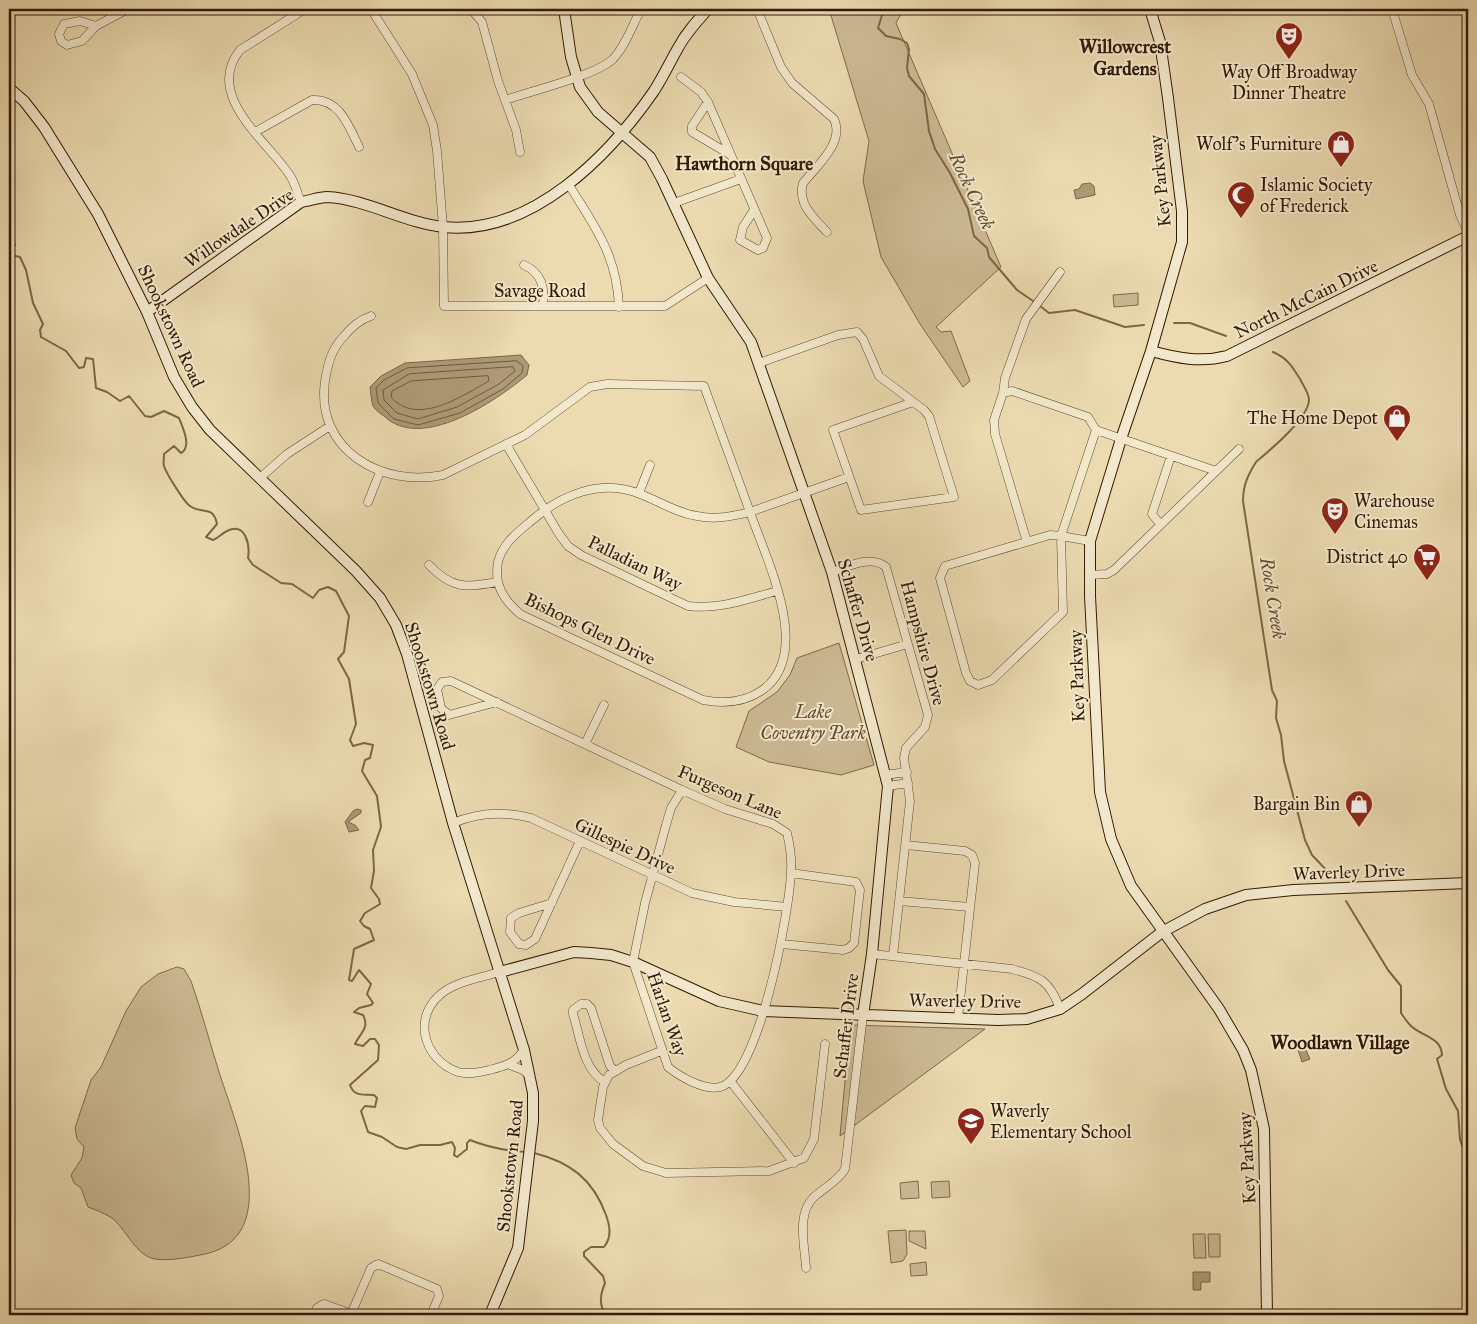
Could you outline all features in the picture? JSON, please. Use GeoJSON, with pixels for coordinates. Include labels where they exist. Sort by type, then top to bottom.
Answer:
{"type":"FeatureCollection","features":[{"type":"Feature","properties":{"kind":"street"},"geometry":{"type":"LineString","coordinates":[[96,26],[80,21],[64,24],[59,34],[61,41],[67,45],[74,45],[89,36],[96,26],[128,9]]}},
{"type":"Feature","properties":{"kind":"street"},"geometry":{"type":"LineString","coordinates":[[301,202],[290,176],[239,113],[230,93],[230,68],[233,58],[247,44],[305,9]]}},
{"type":"Feature","properties":{"kind":"street"},"geometry":{"type":"LineString","coordinates":[[371,9],[412,74],[433,125],[438,151],[443,227]]}},
{"type":"Feature","properties":{"kind":"street"},"geometry":{"type":"LineString","coordinates":[[471,9],[482,22],[498,81],[516,130],[520,152]]}},
{"type":"Feature","properties":{"kind":"street","name":"Schaffer Drive"},"geometry":{"type":"LineString","coordinates":[[564,9],[570,57],[580,87],[598,112],[622,135],[650,157],[674,203],[708,278],[740,323],[759,363],[832,572],[886,775],[888,786],[872,954],[845,1168],[836,1180],[812,1199],[805,1211],[803,1223],[806,1268]]}},
{"type":"Feature","properties":{"kind":"street"},"geometry":{"type":"LineString","coordinates":[[505,100],[576,76],[612,60],[641,9]]}},
{"type":"Feature","properties":{"kind":"street","name":"Willowdale Drive"},"geometry":{"type":"LineString","coordinates":[[147,312],[301,202],[325,197],[347,199],[406,220],[443,227],[484,226],[513,217],[569,185],[622,135],[655,89],[678,46],[708,9]]}},
{"type":"Feature","properties":{"kind":"street"},"geometry":{"type":"LineString","coordinates":[[757,9],[781,67],[792,83],[834,119],[838,127],[836,141],[803,183],[801,192],[806,210],[827,232]]}},
{"type":"Feature","properties":{"kind":"street","name":"Key Parkway"},"geometry":{"type":"LineString","coordinates":[[1150,9],[1160,42],[1182,211],[1182,235],[1178,259],[1151,351],[1121,439],[1090,541],[1089,575],[1097,759],[1104,813],[1114,847],[1131,886],[1231,1028],[1251,1070],[1259,1099],[1264,1129],[1267,1315]]}},
{"type":"Feature","properties":{"kind":"street"},"geometry":{"type":"LineString","coordinates":[[1392,9],[1412,74],[1429,104],[1460,214],[1468,232]]}},
{"type":"Feature","properties":{"kind":"street"},"geometry":{"type":"LineString","coordinates":[[681,77],[697,88],[708,102],[767,238],[761,250],[743,244],[740,240],[743,228],[754,210]]}},
{"type":"Feature","properties":{"kind":"street","name":"Shookstown Road"},"geometry":{"type":"LineString","coordinates":[[9,88],[24,101],[60,151],[112,239],[147,312],[174,377],[192,407],[210,430],[356,571],[380,598],[396,625],[407,654],[453,823],[524,1050],[534,1093],[527,1182],[518,1248],[490,1315]]}},
{"type":"Feature","properties":{"kind":"street"},"geometry":{"type":"LineString","coordinates":[[255,132],[312,100],[322,100],[333,105],[342,114],[359,147]]}},
{"type":"Feature","properties":{"kind":"street"},"geometry":{"type":"LineString","coordinates":[[708,102],[692,126],[692,132],[731,155]]}},
{"type":"Feature","properties":{"kind":"street"},"geometry":{"type":"LineString","coordinates":[[674,203],[741,179]]}},
{"type":"Feature","properties":{"kind":"street"},"geometry":{"type":"LineString","coordinates":[[569,185],[604,242],[618,282],[619,307]]}},
{"type":"Feature","properties":{"kind":"street","name":"Savage Road"},"geometry":{"type":"LineString","coordinates":[[443,227],[444,306],[664,306],[708,278]]}},
{"type":"Feature","properties":{"kind":"street","name":"North McCain Drive"},"geometry":{"type":"LineString","coordinates":[[1151,351],[1177,358],[1196,360],[1210,360],[1226,356],[1468,236]]}},
{"type":"Feature","properties":{"kind":"street"},"geometry":{"type":"LineString","coordinates":[[524,265],[538,274],[543,283],[543,306]]}},
{"type":"Feature","properties":{"kind":"street"},"geometry":{"type":"LineString","coordinates":[[1027,542],[994,434],[994,420],[1003,393],[1005,378],[1022,330],[1033,309],[1060,272]]}},
{"type":"Feature","properties":{"kind":"street"},"geometry":{"type":"LineString","coordinates":[[371,316],[353,326],[338,343],[329,358],[324,389],[325,408],[330,426],[344,446],[358,460],[380,472],[416,478],[443,475],[506,444]]}},
{"type":"Feature","properties":{"kind":"street"},"geometry":{"type":"LineString","coordinates":[[759,363],[838,335],[857,332],[863,339],[879,376],[913,402],[929,416],[954,497],[861,510],[833,430],[913,402]]}},
{"type":"Feature","properties":{"kind":"street","name":"Bishops Glen Drive"},"geometry":{"type":"LineString","coordinates":[[497,582],[508,604],[520,614],[703,700],[719,703],[747,699],[769,686],[783,665],[788,640],[777,591],[704,386],[607,384],[590,387],[525,435],[506,444]]}},
{"type":"Feature","properties":{"kind":"street"},"geometry":{"type":"LineString","coordinates":[[1003,393],[1012,391],[1088,417],[1096,430],[1216,471]]}},
{"type":"Feature","properties":{"kind":"street"},"geometry":{"type":"LineString","coordinates":[[260,478],[287,454],[330,426]]}},
{"type":"Feature","properties":{"kind":"street"},"geometry":{"type":"LineString","coordinates":[[1090,541],[1061,536],[1050,536],[945,566],[940,578],[966,673],[970,681],[978,685],[992,680],[1063,612],[1061,536],[1096,430]]}},
{"type":"Feature","properties":{"kind":"street","name":"Palladian Way"},"geometry":{"type":"LineString","coordinates":[[506,444],[568,546],[581,555],[688,606],[720,607],[777,591]]}},
{"type":"Feature","properties":{"kind":"street"},"geometry":{"type":"LineString","coordinates":[[1089,575],[1107,574],[1114,570],[1239,449]]}},
{"type":"Feature","properties":{"kind":"street"},"geometry":{"type":"LineString","coordinates":[[1160,524],[1152,514],[1171,456]]}},
{"type":"Feature","properties":{"kind":"street"},"geometry":{"type":"LineString","coordinates":[[639,493],[650,465]]}},
{"type":"Feature","properties":{"kind":"street"},"geometry":{"type":"LineString","coordinates":[[368,502],[380,472]]}},
{"type":"Feature","properties":{"kind":"street"},"geometry":{"type":"LineString","coordinates":[[429,565],[441,578],[453,584],[472,586],[497,582],[500,555],[511,539],[545,509],[559,500],[596,489],[616,488],[639,493],[680,512],[696,516],[727,518],[750,512],[849,477]]}},
{"type":"Feature","properties":{"kind":"street","name":"Hampshire Drive"},"geometry":{"type":"LineString","coordinates":[[832,572],[869,561],[881,563],[886,567],[928,715],[925,727],[906,748],[904,758],[910,801],[893,956]]}},
{"type":"Feature","properties":{"kind":"street"},"geometry":{"type":"LineString","coordinates":[[856,659],[908,644]]}},
{"type":"Feature","properties":{"kind":"street","name":"Furgeson Lane"},"geometry":{"type":"LineString","coordinates":[[496,702],[449,715],[441,708],[437,689],[442,682],[451,681],[496,702],[682,790],[725,809],[773,824],[787,833],[791,849],[791,873],[787,908],[782,944],[771,992],[763,1011]]}},
{"type":"Feature","properties":{"kind":"street"},"geometry":{"type":"LineString","coordinates":[[585,744],[604,705]]}},
{"type":"Feature","properties":{"kind":"street"},"geometry":{"type":"LineString","coordinates":[[886,775],[907,772]]}},
{"type":"Feature","properties":{"kind":"street"},"geometry":{"type":"LineString","coordinates":[[888,786],[908,783]]}},
{"type":"Feature","properties":{"kind":"street"},"geometry":{"type":"LineString","coordinates":[[634,962],[645,903],[654,876],[671,808],[682,790]]}},
{"type":"Feature","properties":{"kind":"street","name":"Gillespie Drive"},"geometry":{"type":"LineString","coordinates":[[453,823],[470,816],[508,813],[532,818],[692,893],[734,902],[787,908]]}},
{"type":"Feature","properties":{"kind":"street"},"geometry":{"type":"LineString","coordinates":[[552,903],[519,913],[511,918],[510,932],[519,944],[526,945],[535,939],[552,903],[580,841]]}},
{"type":"Feature","properties":{"kind":"street"},"geometry":{"type":"LineString","coordinates":[[906,844],[965,851],[972,855],[975,863],[958,1018]]}},
{"type":"Feature","properties":{"kind":"street"},"geometry":{"type":"LineString","coordinates":[[782,944],[843,950],[849,948],[854,943],[860,890],[856,882],[791,873]]}},
{"type":"Feature","properties":{"kind":"street","name":"Waverley Drive"},"geometry":{"type":"LineString","coordinates":[[500,972],[574,952],[611,955],[634,962],[719,1001],[763,1011],[1027,1019],[1060,1009],[1074,1000],[1162,932],[1205,909],[1246,895],[1268,892],[1468,883]]}},
{"type":"Feature","properties":{"kind":"street"},"geometry":{"type":"LineString","coordinates":[[899,901],[970,907]]}},
{"type":"Feature","properties":{"kind":"street"},"geometry":{"type":"LineString","coordinates":[[872,954],[1012,969],[1035,975],[1049,987],[1060,1009]]}},
{"type":"Feature","properties":{"kind":"street","name":"Harlan Way"},"geometry":{"type":"LineString","coordinates":[[634,962],[661,1051],[668,1067],[677,1074],[706,1086],[720,1088],[730,1082]]}},
{"type":"Feature","properties":{"kind":"street"},"geometry":{"type":"LineString","coordinates":[[500,972],[444,992],[427,1012],[424,1022],[434,1056],[445,1066],[464,1073],[510,1065],[523,1070],[531,1076]]}},
{"type":"Feature","properties":{"kind":"street"},"geometry":{"type":"LineString","coordinates":[[606,1082],[593,1072],[586,1056],[573,1014],[573,1010],[580,1004],[587,1004],[591,1008],[610,1066],[615,1071]]}},
{"type":"Feature","properties":{"kind":"street"},"geometry":{"type":"LineString","coordinates":[[763,1011],[743,1067],[730,1082],[794,1163]]}},
{"type":"Feature","properties":{"kind":"street"},"geometry":{"type":"LineString","coordinates":[[661,1051],[609,1075],[598,1108],[600,1128],[613,1144],[643,1166],[666,1173],[769,1171],[804,1158],[814,1139],[825,1044]]}},
{"type":"Feature","properties":{"kind":"street"},"geometry":{"type":"LineString","coordinates":[[510,1065],[524,1050]]}},
{"type":"Feature","properties":{"kind":"street"},"geometry":{"type":"LineString","coordinates":[[313,1315],[317,1308],[324,1304],[353,1314],[371,1268],[378,1264],[437,1289],[439,1296],[431,1315]]}},
{"type":"Feature","properties":{"kind":"green space"},"geometry":{"type":"Polygon","coordinates":[[[829,9],[904,9],[896,23],[1001,267],[936,327],[941,332],[951,331],[970,381],[963,387],[920,324],[881,257],[863,181],[869,141],[829,9]]]}},
{"type":"Feature","properties":{"kind":"green space"},"geometry":{"type":"Polygon","coordinates":[[[1138,293],[1138,305],[1114,307],[1113,295],[1138,293]]]}},
{"type":"Feature","properties":{"kind":"green space","name":"Lake Coventry Park"},"geometry":{"type":"Polygon","coordinates":[[[839,643],[874,765],[841,775],[769,762],[736,747],[749,711],[777,692],[790,675],[797,658],[839,643]]]}},
{"type":"Feature","properties":{"kind":"green space"},"geometry":{"type":"Polygon","coordinates":[[[177,967],[184,969],[191,981],[236,1124],[249,1180],[249,1206],[242,1228],[226,1245],[200,1255],[160,1260],[148,1257],[142,1253],[112,1218],[88,1207],[81,1188],[74,1183],[71,1175],[82,1158],[84,1147],[77,1139],[75,1128],[91,1080],[101,1067],[126,1011],[141,987],[158,974],[177,967]]]}},
{"type":"Feature","properties":{"kind":"green space"},"geometry":{"type":"Polygon","coordinates":[[[850,1025],[985,1029],[840,1136],[850,1025]]]}},
{"type":"Feature","properties":{"kind":"green space"},"geometry":{"type":"Polygon","coordinates":[[[918,1181],[919,1198],[901,1199],[900,1183],[918,1181]]]}},
{"type":"Feature","properties":{"kind":"green space"},"geometry":{"type":"Polygon","coordinates":[[[949,1181],[950,1197],[932,1198],[931,1182],[949,1181]]]}},
{"type":"Feature","properties":{"kind":"green space"},"geometry":{"type":"Polygon","coordinates":[[[906,1230],[907,1254],[903,1261],[891,1263],[888,1231],[906,1230]]]}},
{"type":"Feature","properties":{"kind":"green space"},"geometry":{"type":"Polygon","coordinates":[[[909,1231],[925,1231],[926,1249],[909,1241],[909,1231]]]}},
{"type":"Feature","properties":{"kind":"green space"},"geometry":{"type":"Polygon","coordinates":[[[1193,1234],[1205,1234],[1206,1258],[1194,1258],[1193,1234]]]}},
{"type":"Feature","properties":{"kind":"green space"},"geometry":{"type":"Polygon","coordinates":[[[1208,1234],[1220,1234],[1220,1257],[1209,1257],[1208,1234]]]}},
{"type":"Feature","properties":{"kind":"green space"},"geometry":{"type":"Polygon","coordinates":[[[926,1262],[927,1275],[911,1276],[910,1264],[926,1262]]]}},
{"type":"Feature","properties":{"kind":"water"},"geometry":{"type":"Polygon","coordinates":[[[1090,183],[1094,186],[1095,195],[1076,199],[1074,190],[1079,189],[1082,184],[1090,183]]]}},
{"type":"Feature","properties":{"kind":"water"},"geometry":{"type":"Polygon","coordinates":[[[521,355],[529,365],[527,375],[497,397],[458,419],[437,426],[418,428],[399,426],[373,406],[370,387],[381,376],[405,363],[521,355]]]}},
{"type":"Feature","properties":{"kind":"water"},"geometry":{"type":"Polygon","coordinates":[[[361,810],[361,813],[348,822],[355,825],[359,830],[349,832],[345,822],[353,811],[361,810]]]}},
{"type":"Feature","properties":{"kind":"water"},"geometry":{"type":"Polygon","coordinates":[[[1305,1048],[1310,1059],[1302,1062],[1298,1050],[1305,1048]]]}},
{"type":"Feature","properties":{"kind":"water"},"geometry":{"type":"Polygon","coordinates":[[[1193,1272],[1210,1272],[1210,1282],[1201,1282],[1201,1290],[1193,1290],[1193,1272]]]}},
{"type":"Feature","properties":{"kind":"waterway","name":"Rock Creek"},"geometry":{"type":"LineString","coordinates":[[881,9],[883,12],[878,28],[886,36],[900,39],[907,43],[909,49],[907,68],[909,76],[924,94],[929,131],[935,149],[950,173],[968,209],[974,236],[987,248],[989,257],[1017,290],[1036,303]]}},
{"type":"Feature","properties":{"kind":"waterway"},"geometry":{"type":"LineString","coordinates":[[9,228],[15,245],[9,251],[10,255],[20,257],[26,270],[33,303],[43,324],[40,330],[41,337],[66,351],[79,368],[84,367],[86,358],[93,359],[96,388],[107,392],[120,401],[129,396],[145,416],[151,417],[164,411],[179,418],[186,437],[186,446],[181,453],[174,446],[164,454],[164,466],[168,475],[190,506],[194,509],[213,514],[217,524],[206,537],[213,540],[227,531],[239,529],[245,536],[248,558],[253,565],[281,583],[292,584],[313,598],[319,590],[328,587],[336,591],[349,616],[344,652],[338,659],[349,679],[356,724],[350,740],[353,746],[364,743],[373,745],[370,758],[365,760],[362,771],[377,796],[381,827],[373,850],[374,871],[371,888],[379,899],[380,904],[365,913],[360,921],[370,929],[374,940],[354,949],[349,980],[352,981],[359,970],[371,984],[367,994],[373,1003],[354,1012],[363,1015],[365,1020],[364,1030],[355,1044],[363,1046],[370,1039],[375,1039],[379,1045],[378,1060],[350,1085],[356,1093],[374,1095],[377,1098],[375,1107],[365,1106],[361,1111],[368,1132],[382,1137],[397,1147],[406,1149],[420,1145],[440,1145],[452,1142],[455,1148],[454,1155],[457,1157],[467,1149],[467,1143],[470,1140],[483,1145],[527,1152]]}},
{"type":"Feature","properties":{"kind":"waterway","name":"Rock Creek"},"geometry":{"type":"LineString","coordinates":[[1040,306],[1049,313],[1075,310],[1125,327],[1144,325]]}},
{"type":"Feature","properties":{"kind":"waterway","name":"Rock Creek"},"geometry":{"type":"LineString","coordinates":[[1174,323],[1190,323],[1226,336]]}},
{"type":"Feature","properties":{"kind":"waterway","name":"Rock Creek"},"geometry":{"type":"LineString","coordinates":[[1273,352],[1292,366],[1306,389],[1309,400],[1307,408],[1295,425],[1256,462],[1246,480],[1243,501],[1272,690],[1277,701],[1276,718],[1281,735],[1284,761],[1305,840],[1312,855],[1331,875]]}},
{"type":"Feature","properties":{"kind":"waterway","name":"Rock Creek"},"geometry":{"type":"LineString","coordinates":[[1346,901],[1388,970],[1401,986],[1401,1013],[1411,1026],[1435,1041],[1441,1049],[1442,1055],[1437,1059],[1446,1089],[1458,1111],[1460,1140],[1468,1160]]}},
{"type":"Feature","properties":{"kind":"waterway"},"geometry":{"type":"LineString","coordinates":[[534,1153],[559,1161],[579,1174],[601,1202],[610,1231],[607,1243],[604,1247],[591,1247],[584,1252],[584,1256],[603,1276],[605,1283],[601,1295],[601,1303],[605,1315]]}},
{"type":"Feature","properties":{"kind":"waterway","name":"Rock Creek"},"geometry":{"type":"LineString","coordinates":[[1468,1193],[1466,1213],[1468,1235]]}},
{"type":"Feature","properties":{"kind":"waterway"},"geometry":{"type":"LineString","coordinates":[[498,1315],[502,1309]]}},
{"type":"Feature","properties":{"kind":"place","name":"Way Off Broadway Dinner Theatre"},"geometry":{"type":"Point","coordinates":[1289,60]}},
{"type":"Feature","properties":{"kind":"place","name":"Wolf's Furniture"},"geometry":{"type":"Point","coordinates":[1341,168]}},
{"type":"Feature","properties":{"kind":"place","name":"Islamic Society of Frederick"},"geometry":{"type":"Point","coordinates":[1241,219]}},
{"type":"Feature","properties":{"kind":"place","name":"The Home Depot"},"geometry":{"type":"Point","coordinates":[1397,442]}},
{"type":"Feature","properties":{"kind":"place","name":"Warehouse Cinemas"},"geometry":{"type":"Point","coordinates":[1335,535]}},
{"type":"Feature","properties":{"kind":"place","name":"District 40"},"geometry":{"type":"Point","coordinates":[1427,581]}},
{"type":"Feature","properties":{"kind":"place","name":"Bargain Bin"},"geometry":{"type":"Point","coordinates":[1359,828]}},
{"type":"Feature","properties":{"kind":"place","name":"Waverly Elementary School"},"geometry":{"type":"Point","coordinates":[971,1145]}},
{"type":"Feature","properties":{"kind":"district","name":"Willowcrest Gardens"},"geometry":{"type":"Point","coordinates":[1125,57]}},
{"type":"Feature","properties":{"kind":"district","name":"Hawthorn Square"},"geometry":{"type":"Point","coordinates":[744,163]}},
{"type":"Feature","properties":{"kind":"district","name":"Woodlawn Village"},"geometry":{"type":"Point","coordinates":[1340,1042]}}]}
